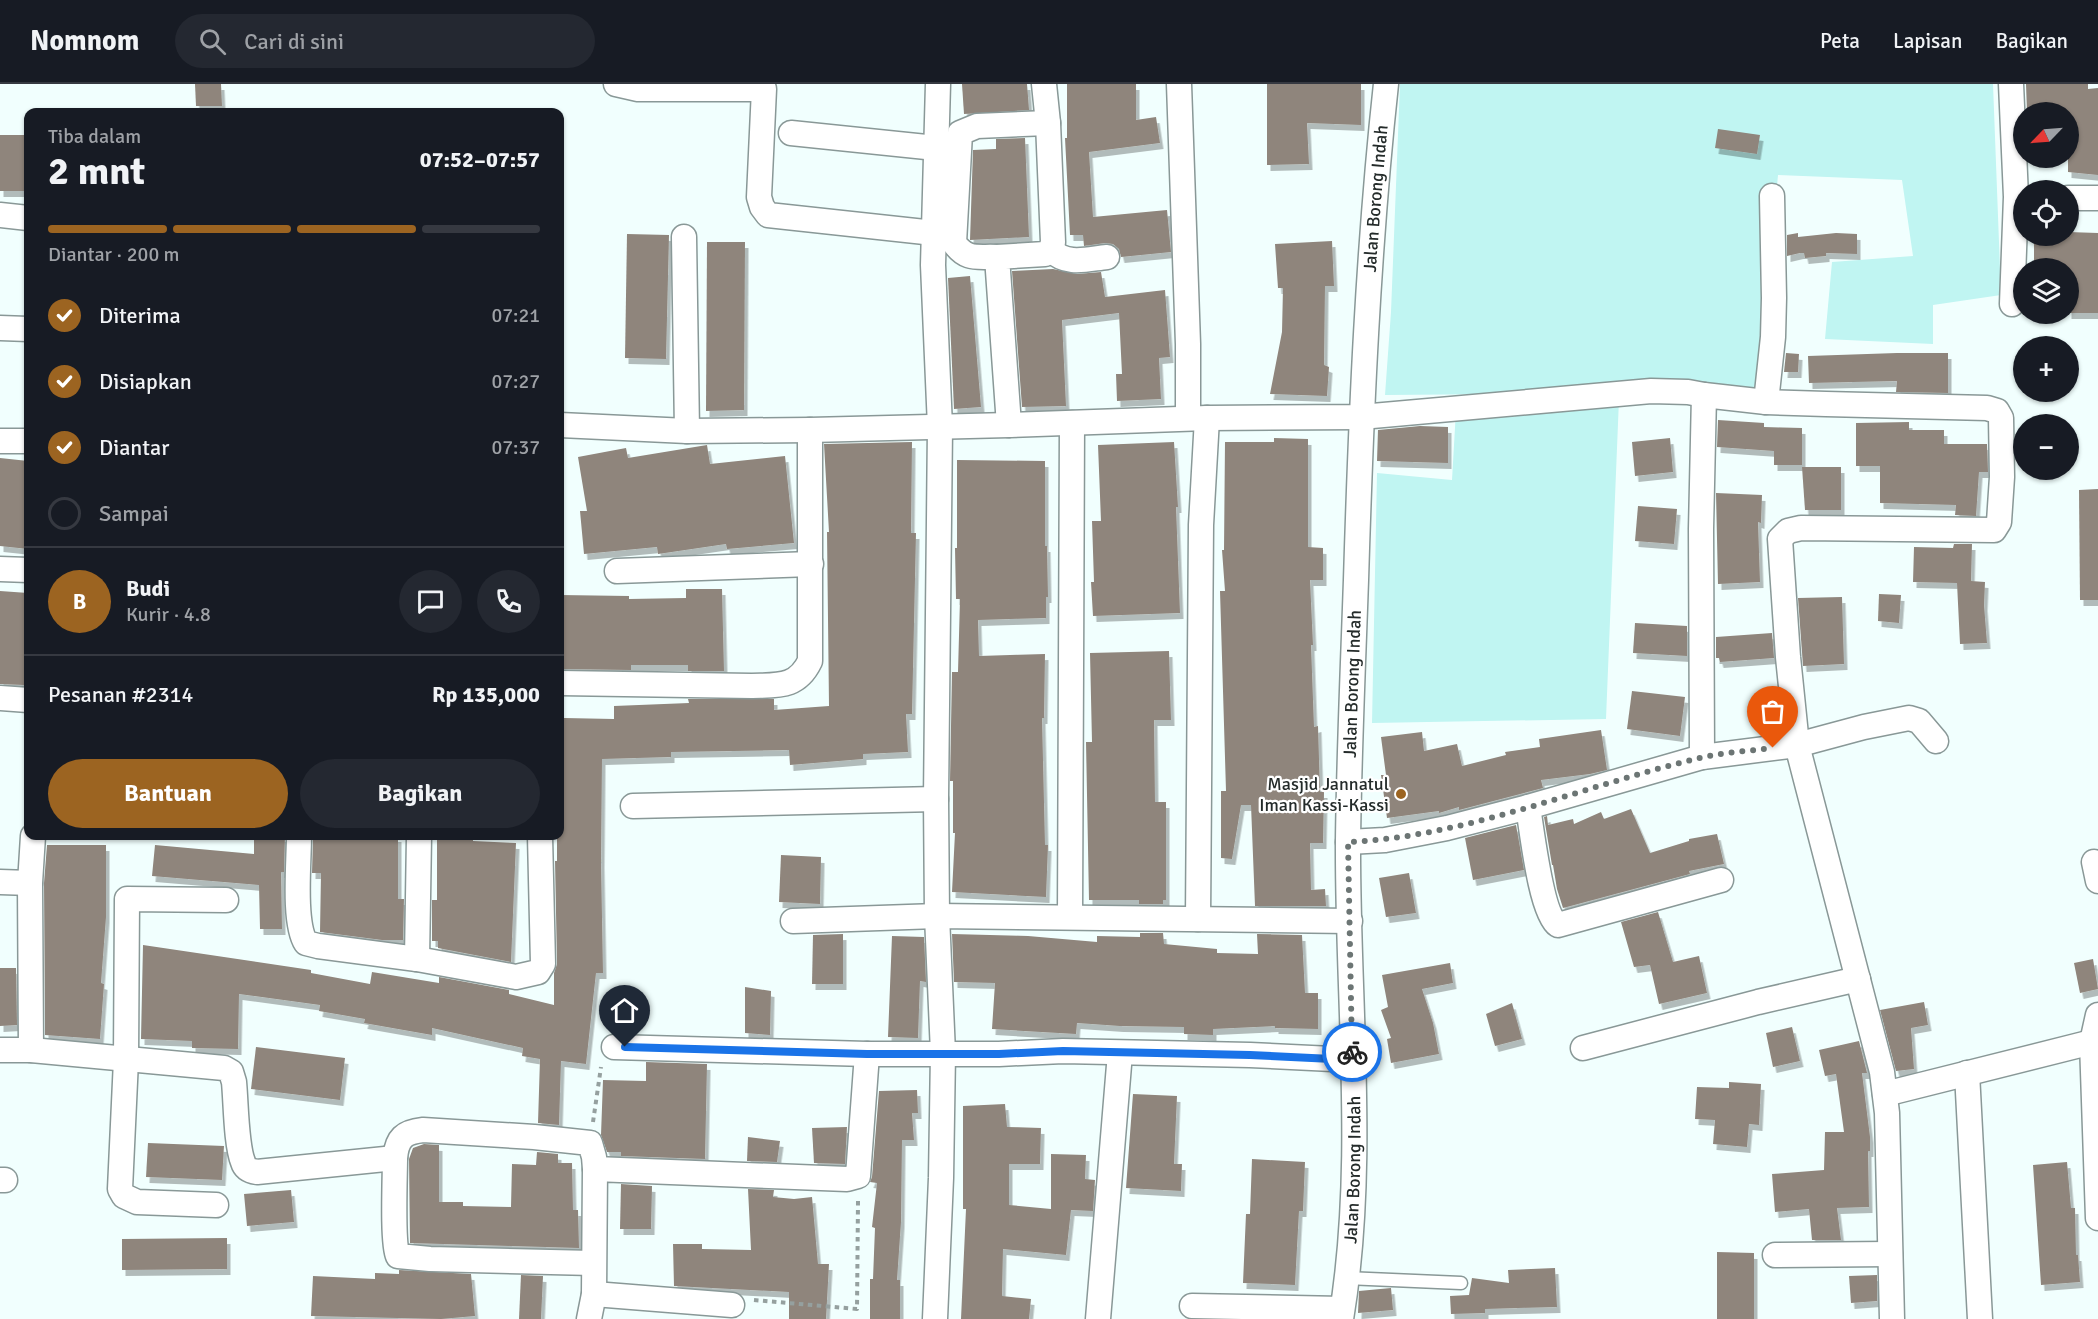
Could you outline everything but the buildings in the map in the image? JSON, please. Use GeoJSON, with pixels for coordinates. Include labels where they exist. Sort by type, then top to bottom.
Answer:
{"type":"FeatureCollection","features":[{"type":"Feature","properties":{"kind":"street"},"geometry":{"type":"LineString","coordinates":[[616,84],[638,89],[764,86],[759,196],[762,207],[768,215],[934,233]]}},
{"type":"Feature","properties":{"kind":"street"},"geometry":{"type":"LineString","coordinates":[[935,1319],[943,1053],[937,916],[936,799],[940,427],[933,275],[938,84]]}},
{"type":"Feature","properties":{"kind":"street"},"geometry":{"type":"LineString","coordinates":[[1044,84],[1048,123],[1053,242],[1051,250],[1045,254],[966,256],[954,243],[960,133],[977,126],[1048,123]]}},
{"type":"Feature","properties":{"kind":"street"},"geometry":{"type":"LineString","coordinates":[[1179,84],[1188,321],[1197,418],[1201,525],[1198,919]]}},
{"type":"Feature","properties":{"kind":"street","name":"Jalan Borong Indah"},"geometry":{"type":"LineString","coordinates":[[1342,1314],[1352,1212],[1353,1060],[1348,842],[1361,417],[1379,149],[1386,84]]}},
{"type":"Feature","properties":{"kind":"street"},"geometry":{"type":"LineString","coordinates":[[2011,84],[2019,180]]}},
{"type":"Feature","properties":{"kind":"street"},"geometry":{"type":"LineString","coordinates":[[791,133],[936,148]]}},
{"type":"Feature","properties":{"kind":"street"},"geometry":{"type":"LineString","coordinates":[[1766,402],[1773,337],[1772,196]]}},
{"type":"Feature","properties":{"kind":"street"},"geometry":{"type":"LineString","coordinates":[[2079,198],[2098,198]]}},
{"type":"Feature","properties":{"kind":"street"},"geometry":{"type":"LineString","coordinates":[[0,215],[24,218]]}},
{"type":"Feature","properties":{"kind":"street"},"geometry":{"type":"LineString","coordinates":[[684,237],[687,431]]}},
{"type":"Feature","properties":{"kind":"street"},"geometry":{"type":"LineString","coordinates":[[2012,304],[2016,246]]}},
{"type":"Feature","properties":{"kind":"street"},"geometry":{"type":"LineString","coordinates":[[1051,250],[1059,258],[1070,261],[1107,257]]}},
{"type":"Feature","properties":{"kind":"street"},"geometry":{"type":"LineString","coordinates":[[997,257],[1009,425]]}},
{"type":"Feature","properties":{"kind":"street"},"geometry":{"type":"LineString","coordinates":[[0,328],[24,329]]}},
{"type":"Feature","properties":{"kind":"street"},"geometry":{"type":"LineString","coordinates":[[564,425],[687,431],[810,430],[1197,418],[1361,417],[1651,391],[1688,392],[1766,402],[1987,408],[1997,411],[2001,418],[2000,511],[1999,522],[1994,530],[1801,528],[1788,531],[1780,539],[1797,745],[1886,1094],[1892,1319]]}},
{"type":"Feature","properties":{"kind":"street"},"geometry":{"type":"LineString","coordinates":[[1702,758],[1701,529],[1704,395]]}},
{"type":"Feature","properties":{"kind":"street"},"geometry":{"type":"LineString","coordinates":[[1070,917],[1072,423]]}},
{"type":"Feature","properties":{"kind":"street"},"geometry":{"type":"LineString","coordinates":[[564,683],[779,685],[796,680],[805,672],[810,661],[810,430]]}},
{"type":"Feature","properties":{"kind":"street"},"geometry":{"type":"LineString","coordinates":[[0,441],[24,441]]}},
{"type":"Feature","properties":{"kind":"street"},"geometry":{"type":"LineString","coordinates":[[617,571],[811,564]]}},
{"type":"Feature","properties":{"kind":"street"},"geometry":{"type":"LineString","coordinates":[[0,569],[24,570]]}},
{"type":"Feature","properties":{"kind":"street"},"geometry":{"type":"LineString","coordinates":[[0,698],[24,700]]}},
{"type":"Feature","properties":{"kind":"street"},"geometry":{"type":"LineString","coordinates":[[1348,842],[1385,840],[1447,828],[1702,758],[1797,745],[1864,727],[1910,718],[1919,721],[1936,741]]}},
{"type":"Feature","properties":{"kind":"street"},"geometry":{"type":"LineString","coordinates":[[633,806],[936,799]]}},
{"type":"Feature","properties":{"kind":"street"},"geometry":{"type":"LineString","coordinates":[[1528,807],[1546,905],[1552,921],[1558,925],[1721,880]]}},
{"type":"Feature","properties":{"kind":"street"},"geometry":{"type":"LineString","coordinates":[[32,1050],[30,883],[33,840]]}},
{"type":"Feature","properties":{"kind":"street"},"geometry":{"type":"LineString","coordinates":[[299,840],[300,926],[306,943],[417,959],[516,977],[538,972],[543,964],[540,840]]}},
{"type":"Feature","properties":{"kind":"street"},"geometry":{"type":"LineString","coordinates":[[417,959],[419,840]]}},
{"type":"Feature","properties":{"kind":"street"},"geometry":{"type":"LineString","coordinates":[[0,882],[30,883]]}},
{"type":"Feature","properties":{"kind":"street"},"geometry":{"type":"LineString","coordinates":[[216,1204],[136,1202],[124,1196],[120,1189],[126,1060],[127,899],[226,900]]}},
{"type":"Feature","properties":{"kind":"street"},"geometry":{"type":"LineString","coordinates":[[793,921],[937,916],[1350,921]]}},
{"type":"Feature","properties":{"kind":"street"},"geometry":{"type":"LineString","coordinates":[[1583,1048],[1758,1002],[1858,979]]}},
{"type":"Feature","properties":{"kind":"street"},"geometry":{"type":"LineString","coordinates":[[2098,1016],[2092,1042],[2098,1218]]}},
{"type":"Feature","properties":{"kind":"street"},"geometry":{"type":"LineString","coordinates":[[1886,1094],[2092,1042]]}},
{"type":"Feature","properties":{"kind":"street"},"geometry":{"type":"LineString","coordinates":[[614,1047],[867,1054],[1063,1051],[1250,1055],[1353,1060]]}},
{"type":"Feature","properties":{"kind":"street"},"geometry":{"type":"LineString","coordinates":[[0,1050],[32,1050],[224,1068],[231,1072],[234,1082],[240,1151],[243,1164],[250,1171],[395,1158]]}},
{"type":"Feature","properties":{"kind":"street"},"geometry":{"type":"LineString","coordinates":[[1098,1319],[1120,1053]]}},
{"type":"Feature","properties":{"kind":"street"},"geometry":{"type":"LineString","coordinates":[[595,1169],[847,1179],[858,1176],[867,1054]]}},
{"type":"Feature","properties":{"kind":"street"},"geometry":{"type":"LineString","coordinates":[[1967,1073],[1980,1319]]}},
{"type":"Feature","properties":{"kind":"street"},"geometry":{"type":"LineString","coordinates":[[589,1319],[594,1294],[595,1169],[590,1143],[423,1130],[409,1131],[400,1140],[395,1158],[395,1238],[398,1256],[594,1263]]}},
{"type":"Feature","properties":{"kind":"street"},"geometry":{"type":"LineString","coordinates":[[1775,1255],[1890,1254]]}},
{"type":"Feature","properties":{"kind":"street"},"geometry":{"type":"LineString","coordinates":[[594,1294],[732,1305]]}},
{"type":"Feature","properties":{"kind":"street"},"geometry":{"type":"LineString","coordinates":[[1192,1306],[1342,1314]]}},
{"type":"Feature","properties":{"kind":"lane"},"geometry":{"type":"LineString","coordinates":[[1347,1278],[1461,1283]]}},
{"type":"Feature","properties":{"kind":"path"},"geometry":{"type":"LineString","coordinates":[[590,1143],[601,1068],[604,1057],[614,1047]]}},
{"type":"Feature","properties":{"kind":"path"},"geometry":{"type":"LineString","coordinates":[[732,1305],[754,1300],[857,1309],[858,1176]]}},
{"type":"Feature","properties":{"kind":"shaded area"},"geometry":{"type":"Polygon","coordinates":[[[1400,84],[1993,84],[2001,295],[1933,305],[1933,344],[1825,339],[1832,262],[1913,256],[1902,180],[1778,175],[1758,389],[1679,380],[1510,394],[1385,395],[1391,312],[1400,84]]]}},
{"type":"Feature","properties":{"kind":"shaded area"},"geometry":{"type":"Polygon","coordinates":[[[1619,399],[1606,719],[1372,723],[1377,473],[1452,480],[1456,410],[1619,399]]]}},
{"type":"Feature","properties":{"kind":"way so far"},"geometry":{"type":"LineString","coordinates":[[1352,1052],[1348,842],[1385,840],[1447,828],[1702,758],[1773,748]]}},
{"type":"Feature","properties":{"kind":"place","name":"Masjid Jannatul Iman Kassi-Kassi"},"geometry":{"type":"Point","coordinates":[1401,794]}},
{"type":"Feature","properties":{"kind":"route"},"geometry":{"type":"LineString","coordinates":[[625,1047],[867,1054],[999,1054],[1063,1051],[1250,1055],[1353,1060],[1352,1052]]}}]}
